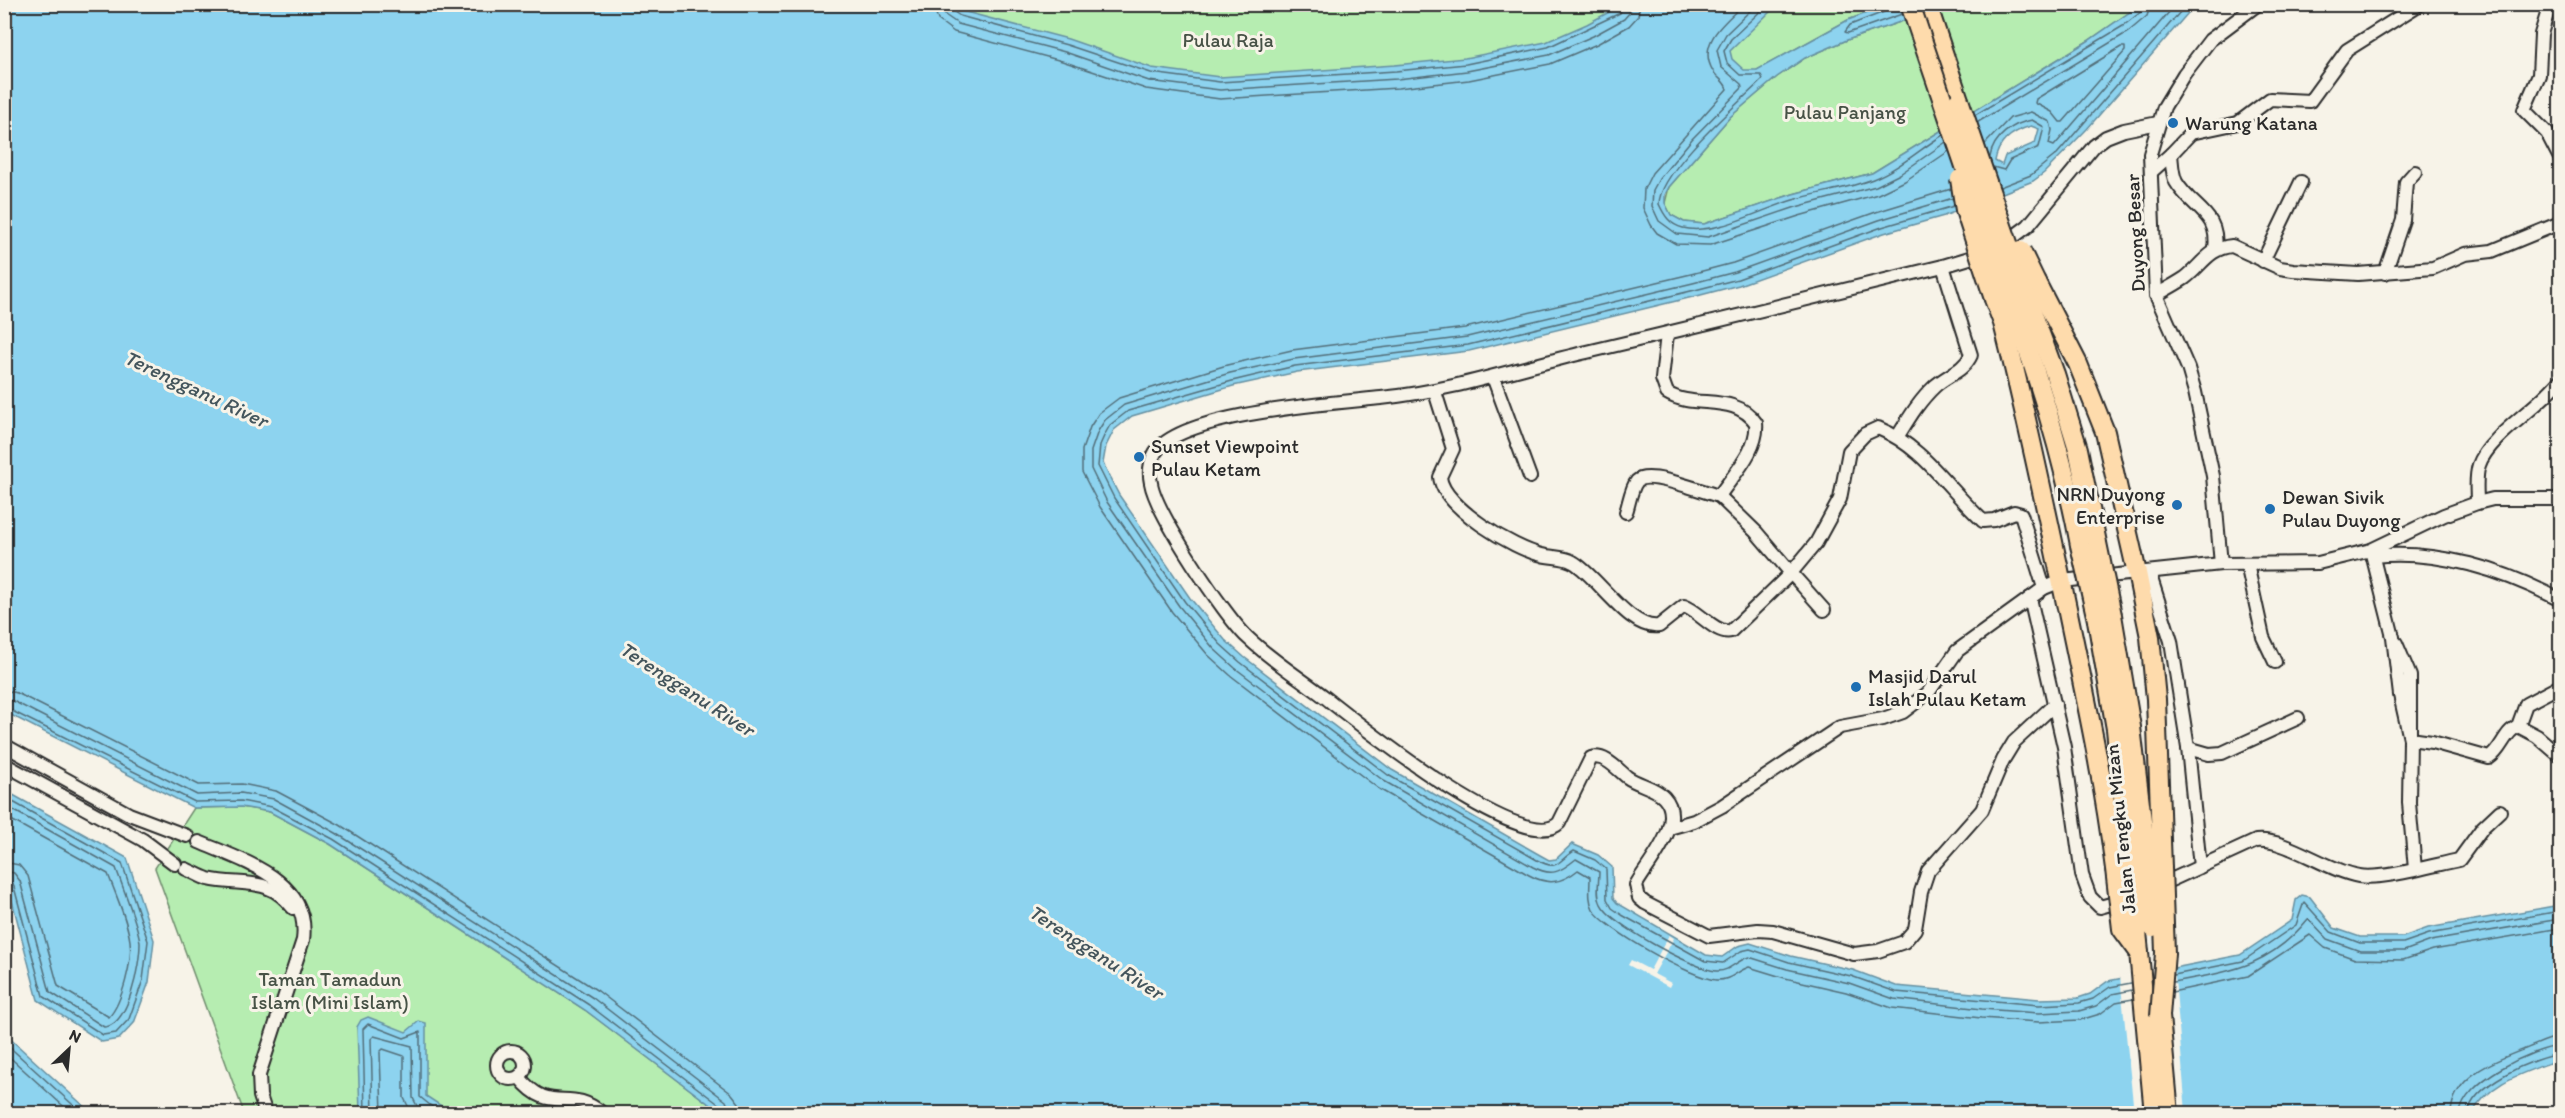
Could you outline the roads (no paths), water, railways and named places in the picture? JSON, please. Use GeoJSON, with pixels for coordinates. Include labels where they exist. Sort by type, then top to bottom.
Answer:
{"type":"FeatureCollection","features":[{"type":"Feature","properties":{"kind":"highway"},"geometry":{"type":"LineString","coordinates":[[1910,4],[1954,136],[2015,292],[2078,364],[2105,432],[2143,572],[2156,699],[2139,870],[2122,929],[2139,952],[2154,1113]]}},
{"type":"Feature","properties":{"kind":"highway"},"geometry":{"type":"LineString","coordinates":[[1927,4],[1959,100],[2015,292],[2019,387],[2062,581],[2107,804],[2139,870],[2165,953],[2160,1016],[2169,1113]]}},
{"type":"Feature","properties":{"kind":"highway","name":"Jalan Tengku Mizan"},"geometry":{"type":"LineString","coordinates":[[2015,292],[2055,374],[2078,449],[2089,544],[2104,618],[2131,727],[2139,870]]}},
{"type":"Feature","properties":{"kind":"street","name":"Duyong Besar"},"geometry":{"type":"LineString","coordinates":[[2221,564],[2213,476],[2195,392],[2188,368],[2156,295],[2150,154],[2158,123],[2174,89],[2204,48],[2258,4]]}},
{"type":"Feature","properties":{"kind":"street"},"geometry":{"type":"LineString","coordinates":[[2151,172],[2191,133],[2238,123],[2270,99],[2310,101],[2347,50],[2420,4]]}},
{"type":"Feature","properties":{"kind":"street"},"geometry":{"type":"LineString","coordinates":[[2550,4],[2541,34],[2539,75],[2524,110],[2547,132],[2560,158]]}},
{"type":"Feature","properties":{"kind":"street"},"geometry":{"type":"LineString","coordinates":[[2055,704],[2014,742],[2003,760],[1989,800],[1928,871],[1921,892],[1918,919],[1910,936],[1904,942],[1864,954],[1839,952],[1773,931],[1752,930],[1709,936],[1639,898],[1636,885],[1669,828],[1670,812],[1663,796],[1637,784],[1597,757],[1587,763],[1559,823],[1553,829],[1533,828],[1516,822],[1436,780],[1249,639],[1214,595],[1154,495],[1150,481],[1154,455],[1161,445],[1184,430],[1306,406],[1435,392],[1583,352],[1667,334],[1943,266],[1997,248],[2017,236],[2094,146],[2106,137],[2158,123]]}},
{"type":"Feature","properties":{"kind":"street"},"geometry":{"type":"LineString","coordinates":[[2171,154],[2175,180],[2214,224],[2217,235],[2215,249]]}},
{"type":"Feature","properties":{"kind":"street"},"geometry":{"type":"LineString","coordinates":[[2385,273],[2403,220],[2406,182],[2415,172]]}},
{"type":"Feature","properties":{"kind":"street"},"geometry":{"type":"LineString","coordinates":[[2263,261],[2301,182]]}},
{"type":"Feature","properties":{"kind":"street"},"geometry":{"type":"LineString","coordinates":[[2156,295],[2185,278],[2215,249],[2232,246],[2263,261],[2293,270],[2385,273],[2433,268],[2465,254],[2492,251],[2560,222]]}},
{"type":"Feature","properties":{"kind":"street"},"geometry":{"type":"LineString","coordinates":[[1898,436],[1923,398],[1937,384],[1967,364],[1971,355],[1943,266]]}},
{"type":"Feature","properties":{"kind":"street"},"geometry":{"type":"LineString","coordinates":[[1667,334],[1662,380],[1667,393],[1684,400],[1734,406],[1751,416],[1756,423],[1755,440],[1719,496]]}},
{"type":"Feature","properties":{"kind":"street"},"geometry":{"type":"LineString","coordinates":[[1493,377],[1530,477]]}},
{"type":"Feature","properties":{"kind":"street"},"geometry":{"type":"LineString","coordinates":[[2477,503],[2477,475],[2483,457],[2510,428],[2545,399],[2560,380]]}},
{"type":"Feature","properties":{"kind":"street"},"geometry":{"type":"LineString","coordinates":[[1435,392],[1452,443],[1451,454],[1440,477],[1445,494],[1469,514],[1513,544],[1542,555],[1573,561],[1626,610],[1646,625],[1659,626],[1684,606],[1719,629],[1731,631],[1791,573],[1816,543],[1840,499],[1849,451],[1865,434],[1878,428],[1898,436],[1931,464],[1960,500],[1983,521],[1994,520],[2014,512],[2021,514],[2044,588]]}},
{"type":"Feature","properties":{"kind":"street"},"geometry":{"type":"LineString","coordinates":[[1626,512],[1636,482],[1640,479],[1661,479],[1719,496],[1756,532],[1824,610]]}},
{"type":"Feature","properties":{"kind":"street"},"geometry":{"type":"LineString","coordinates":[[2372,553],[2444,515],[2477,503],[2493,499],[2560,499]]}},
{"type":"Feature","properties":{"kind":"street"},"geometry":{"type":"LineString","coordinates":[[1669,828],[1694,821],[1722,806],[1840,727],[1883,719],[1903,712],[1932,688],[1957,651],[2044,588],[2062,581],[2221,564],[2318,563],[2372,553],[2406,554],[2452,561],[2508,574],[2560,600]]}},
{"type":"Feature","properties":{"kind":"street"},"geometry":{"type":"LineString","coordinates":[[2372,553],[2393,637],[2400,695],[2410,739],[2409,803],[2415,869]]}},
{"type":"Feature","properties":{"kind":"street"},"geometry":{"type":"LineString","coordinates":[[2247,564],[2263,637],[2275,662]]}},
{"type":"Feature","properties":{"kind":"street"},"geometry":{"type":"LineString","coordinates":[[2143,572],[2171,641],[2188,748],[2200,867]]}},
{"type":"Feature","properties":{"kind":"street"},"geometry":{"type":"LineString","coordinates":[[2030,598],[2055,704],[2072,794],[2080,866],[2085,887],[2095,904],[2105,908],[2256,841],[2274,841],[2311,859],[2360,876],[2415,869],[2459,860],[2483,827],[2500,811]]}},
{"type":"Feature","properties":{"kind":"street"},"geometry":{"type":"LineString","coordinates":[[2410,739],[2432,742],[2489,758],[2496,753],[2510,731],[2518,726],[2526,704],[2560,686]]}},
{"type":"Feature","properties":{"kind":"street"},"geometry":{"type":"LineString","coordinates":[[2188,748],[2209,754],[2222,753],[2298,718]]}},
{"type":"Feature","properties":{"kind":"street"},"geometry":{"type":"LineString","coordinates":[[2518,726],[2528,730],[2560,756]]}},
{"type":"Feature","properties":{"kind":"street"},"geometry":{"type":"LineString","coordinates":[[4,745],[129,814],[187,836]]}},
{"type":"Feature","properties":{"kind":"street"},"geometry":{"type":"LineString","coordinates":[[4,764],[143,840],[156,852],[207,879],[250,882],[271,888],[288,901],[305,926]]}},
{"type":"Feature","properties":{"kind":"street"},"geometry":{"type":"LineString","coordinates":[[199,842],[275,878],[293,895],[305,926],[303,940],[259,1075],[260,1096],[266,1113]]}},
{"type":"Feature","properties":{"kind":"street"},"geometry":{"type":"LineString","coordinates":[[519,1077],[538,1101],[553,1105],[582,1102],[603,1113]]}},
{"type":"Feature","properties":{"kind":"water","name":"Terengganu River"},"geometry":{"type":"Polygon","coordinates":[[[4,5],[952,5],[962,11],[1068,39],[1152,68],[1220,77],[1465,58],[1546,42],[1622,5],[1777,5],[1730,51],[1732,59],[1744,70],[1757,70],[1848,20],[1888,5],[1950,5],[1847,40],[1805,58],[1777,77],[1730,117],[1669,187],[1665,195],[1665,203],[1671,215],[1684,222],[1704,224],[1793,194],[1872,173],[2088,41],[2140,5],[2195,5],[2087,129],[2044,173],[2033,181],[1944,216],[1884,233],[1739,285],[1697,296],[1469,351],[1297,372],[1233,386],[1132,416],[1114,430],[1106,446],[1103,463],[1119,495],[1190,598],[1225,640],[1244,657],[1392,770],[1540,855],[1549,860],[1556,859],[1572,844],[1598,855],[1612,867],[1613,898],[1617,903],[1706,955],[1722,957],[1738,946],[1750,943],[1791,956],[1853,970],[1896,986],[2039,999],[2078,998],[2090,994],[2108,981],[2240,955],[2292,920],[2296,900],[2302,895],[2310,897],[2334,928],[2360,937],[2403,937],[2428,928],[2560,905],[2560,1059],[2499,1085],[2480,1102],[2472,1114],[721,1113],[585,1010],[330,844],[270,812],[241,807],[194,808],[5,712],[4,5]],[[2031,126],[2012,134],[1999,148],[1995,161],[2002,165],[2005,156],[2035,143],[2039,129],[2031,126]]]}},
{"type":"Feature","properties":{"kind":"water"},"geometry":{"type":"Polygon","coordinates":[[[4,790],[127,858],[154,940],[149,982],[134,1023],[119,1039],[102,1042],[38,1000],[5,874],[4,790]]]}},
{"type":"Feature","properties":{"kind":"water"},"geometry":{"type":"Polygon","coordinates":[[[368,1017],[406,1032],[419,1021],[426,1023],[426,1096],[452,1113],[360,1112],[357,1027],[361,1020],[368,1017]]]}},
{"type":"Feature","properties":{"kind":"water"},"geometry":{"type":"Polygon","coordinates":[[[5,1034],[90,1113],[15,1113],[5,1097],[5,1034]]]}},
{"type":"Feature","properties":{"kind":"place","name":"Warung Katana"},"geometry":{"type":"Point","coordinates":[2173,123]}},
{"type":"Feature","properties":{"kind":"place","name":"Sunset Viewpoint Pulau Ketam"},"geometry":{"type":"Point","coordinates":[1139,457]}},
{"type":"Feature","properties":{"kind":"place","name":"NRN Duyong Enterprise"},"geometry":{"type":"Point","coordinates":[2177,505]}},
{"type":"Feature","properties":{"kind":"place","name":"Dewan Sivik Pulau Duyong"},"geometry":{"type":"Point","coordinates":[2270,509]}},
{"type":"Feature","properties":{"kind":"place","name":"Masjid Darul Islah Pulau Ketam"},"geometry":{"type":"Point","coordinates":[1856,687]}},
{"type":"Feature","properties":{"kind":"park label","name":"Pulau Raja"},"geometry":{"type":"Point","coordinates":[1228,40]}},
{"type":"Feature","properties":{"kind":"park label","name":"Pulau Panjang"},"geometry":{"type":"Point","coordinates":[1845,112]}},
{"type":"Feature","properties":{"kind":"park label","name":"Taman Tamadun Islam (Mini Islam)"},"geometry":{"type":"Point","coordinates":[330,990]}}]}
